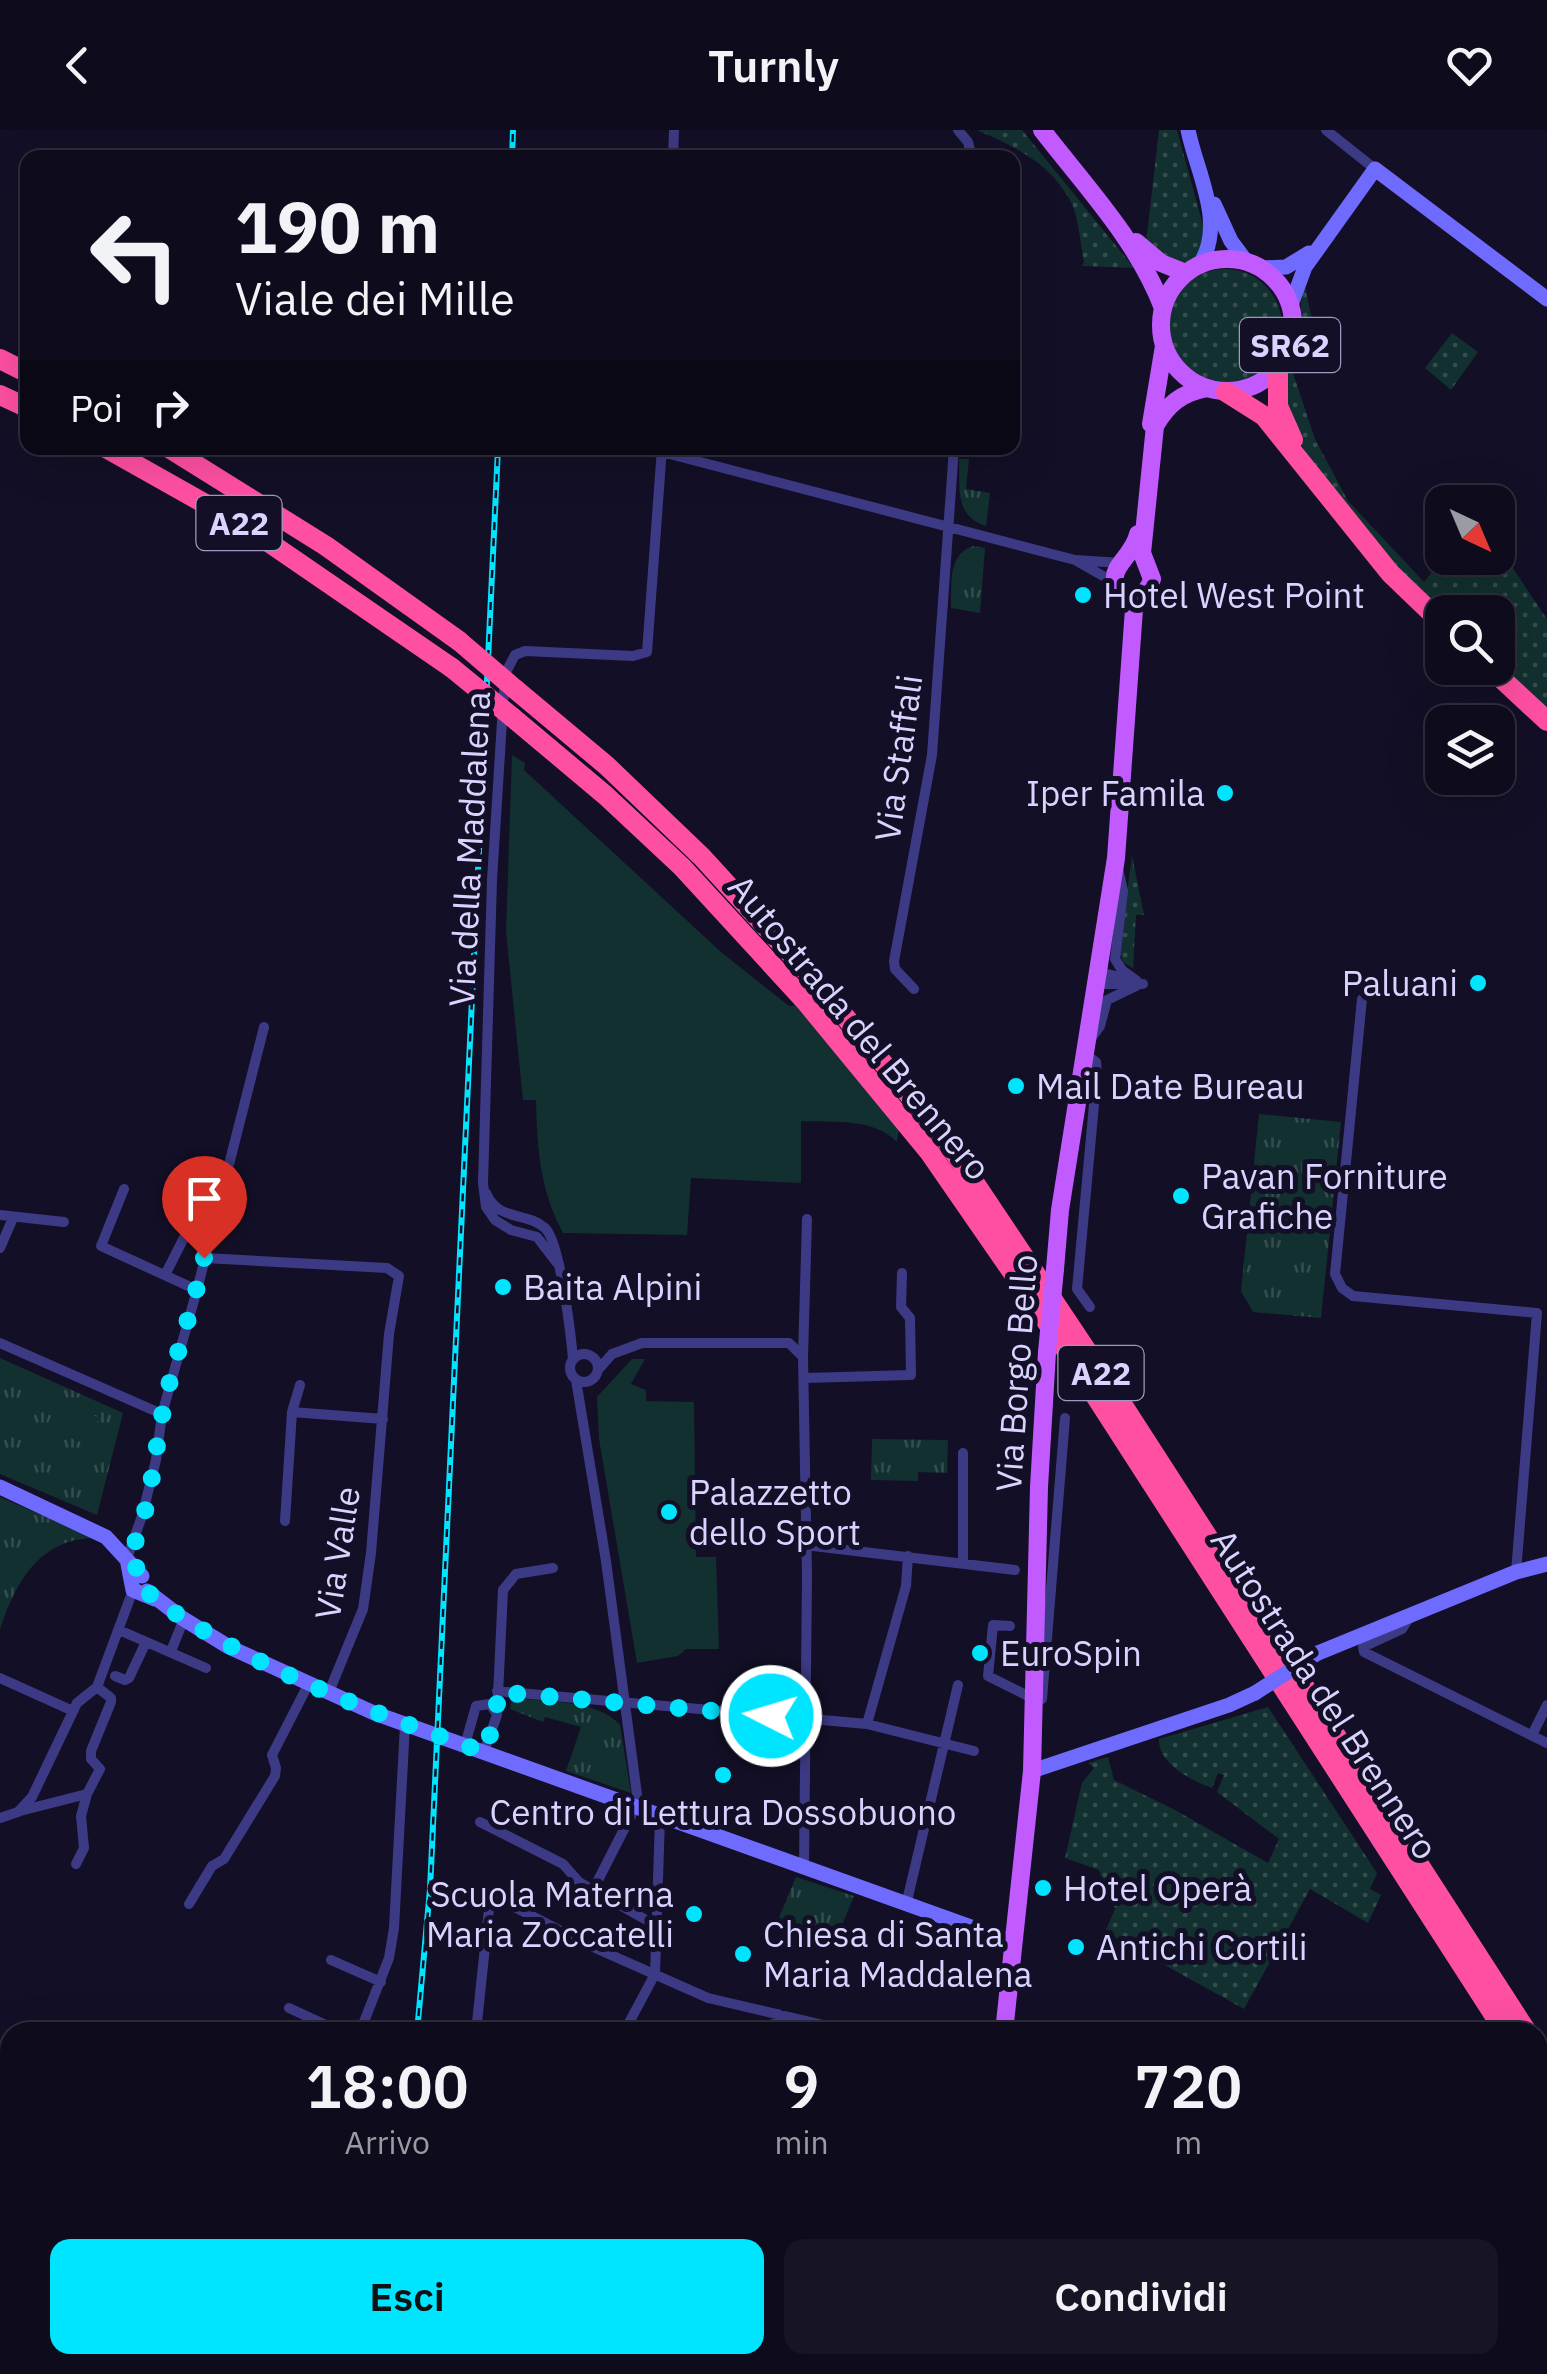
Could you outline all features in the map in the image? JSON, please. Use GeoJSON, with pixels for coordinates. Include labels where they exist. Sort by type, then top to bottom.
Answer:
{"type":"FeatureCollection","features":[{"type":"Feature","properties":{"kind":"highway","name":"SR62"},"geometry":{"type":"LineString","coordinates":[[1278,369],[1278,406],[1304,464]]}},
{"type":"Feature","properties":{"kind":"highway","name":"SR62"},"geometry":{"type":"LineString","coordinates":[[1216,390],[1264,416],[1390,573],[1425,606]]}},
{"type":"Feature","properties":{"kind":"highway","name":"Autostrada del Brennero"},"geometry":{"type":"LineString","coordinates":[[118,455],[248,528],[452,668],[605,795],[682,868],[805,1001],[930,1153],[1062,1344],[1498,2022]]}},
{"type":"Feature","properties":{"kind":"highway","name":"Autostrada del Brennero"},"geometry":{"type":"LineString","coordinates":[[180,455],[326,546],[459,641],[607,766],[714,870],[818,985],[946,1140],[1168,1474],[1521,2022]]}},
{"type":"Feature","properties":{"kind":"highway"},"geometry":{"type":"LineString","coordinates":[[1508,685],[1547,721]]}},
{"type":"Feature","properties":{"kind":"main road"},"geometry":{"type":"LineString","coordinates":[[1042,130],[1120,228],[1151,276],[1163,308]]}},
{"type":"Feature","properties":{"kind":"main road"},"geometry":{"type":"LineString","coordinates":[[1120,228],[1161,263],[1193,269],[1231,258],[1254,265]]}},
{"type":"Feature","properties":{"kind":"main road","name":"SR62"},"geometry":{"type":"LineString","coordinates":[[1254,265],[1275,278],[1291,304],[1293,338],[1278,369]]}},
{"type":"Feature","properties":{"kind":"main road","name":"SR62"},"geometry":{"type":"LineString","coordinates":[[1163,308],[1176,283],[1193,269]]}},
{"type":"Feature","properties":{"kind":"main road","name":"Via Borgo Bello"},"geometry":{"type":"LineString","coordinates":[[1005,2022],[1032,1766],[1039,1487],[1060,1210],[1116,858],[1129,595],[1115,574],[1136,546],[1144,464],[1164,346],[1163,308]]}},
{"type":"Feature","properties":{"kind":"main road","name":"SR62"},"geometry":{"type":"LineString","coordinates":[[1164,346],[1180,372],[1216,390]]}},
{"type":"Feature","properties":{"kind":"main road","name":"Via Borgo Bello"},"geometry":{"type":"LineString","coordinates":[[1129,595],[1150,586],[1152,578],[1142,553],[1155,426],[1165,409],[1178,398],[1254,386],[1278,369]]}},
{"type":"Feature","properties":{"kind":"main road"},"geometry":{"type":"LineString","coordinates":[[1123,561],[1132,557],[1145,561]]}},
{"type":"Feature","properties":{"kind":"street","name":"SR62"},"geometry":{"type":"LineString","coordinates":[[1188,130],[1213,226],[1212,244],[1193,269]]}},
{"type":"Feature","properties":{"kind":"street"},"geometry":{"type":"LineString","coordinates":[[1326,130],[1547,299]]}},
{"type":"Feature","properties":{"kind":"street"},"geometry":{"type":"LineString","coordinates":[[1291,304],[1305,267],[1376,169]]}},
{"type":"Feature","properties":{"kind":"street","name":"SR62"},"geometry":{"type":"LineString","coordinates":[[1200,176],[1232,241],[1254,265]]}},
{"type":"Feature","properties":{"kind":"street"},"geometry":{"type":"LineString","coordinates":[[1254,265],[1273,270],[1299,261],[1328,232]]}},
{"type":"Feature","properties":{"kind":"street","name":"Via della Maddalena"},"geometry":{"type":"LineString","coordinates":[[635,1808],[638,1802],[582,1405],[570,1368],[571,1333],[557,1251],[545,1228],[496,1208],[488,1200],[483,1183],[492,880],[508,664],[515,655],[534,650],[633,656],[648,652],[662,455]]}},
{"type":"Feature","properties":{"kind":"street"},"geometry":{"type":"LineString","coordinates":[[681,455],[1075,560],[1123,561]]}},
{"type":"Feature","properties":{"kind":"street","name":"Via Staffali"},"geometry":{"type":"LineString","coordinates":[[914,989],[895,969],[894,961],[932,755],[954,455]]}},
{"type":"Feature","properties":{"kind":"street"},"geometry":{"type":"LineString","coordinates":[[1075,560],[1129,595]]}},
{"type":"Feature","properties":{"kind":"street","name":"Via Borgo Bello"},"geometry":{"type":"LineString","coordinates":[[1090,1307],[1076,1289],[1097,1072],[1096,1062],[1085,1050],[1100,1026],[1107,1000],[1136,983],[1115,959],[1123,892],[1116,858]]}},
{"type":"Feature","properties":{"kind":"street"},"geometry":{"type":"LineString","coordinates":[[1098,978],[1136,983]]}},
{"type":"Feature","properties":{"kind":"street"},"geometry":{"type":"LineString","coordinates":[[1362,998],[1336,1252],[1338,1282],[1352,1296],[1542,1314],[1516,1572]]}},
{"type":"Feature","properties":{"kind":"street"},"geometry":{"type":"LineString","coordinates":[[127,1558],[133,1550],[156,1460],[162,1414],[264,1027]]}},
{"type":"Feature","properties":{"kind":"street"},"geometry":{"type":"LineString","coordinates":[[124,1190],[101,1246],[197,1290]]}},
{"type":"Feature","properties":{"kind":"street"},"geometry":{"type":"LineString","coordinates":[[166,1275],[196,1212],[214,1217]]}},
{"type":"Feature","properties":{"kind":"street"},"geometry":{"type":"LineString","coordinates":[[0,1215],[64,1222]]}},
{"type":"Feature","properties":{"kind":"street"},"geometry":{"type":"LineString","coordinates":[[0,1248],[13,1218]]}},
{"type":"Feature","properties":{"kind":"street"},"geometry":{"type":"LineString","coordinates":[[804,1869],[807,1719],[803,1357],[807,1219]]}},
{"type":"Feature","properties":{"kind":"street","name":"Via Valle"},"geometry":{"type":"LineString","coordinates":[[204,1258],[388,1268],[399,1279],[392,1312],[363,1609],[329,1692]]}},
{"type":"Feature","properties":{"kind":"street"},"geometry":{"type":"LineString","coordinates":[[804,1378],[911,1375],[910,1318],[901,1307],[902,1273]]}},
{"type":"Feature","properties":{"kind":"street","name":"Via della Maddalena"},"geometry":{"type":"LineString","coordinates":[[571,1333],[598,1370],[582,1405]]}},
{"type":"Feature","properties":{"kind":"street"},"geometry":{"type":"LineString","coordinates":[[573,1360],[608,1356],[642,1343],[778,1342],[789,1343],[803,1357]]}},
{"type":"Feature","properties":{"kind":"street"},"geometry":{"type":"LineString","coordinates":[[0,1343],[162,1414]]}},
{"type":"Feature","properties":{"kind":"street"},"geometry":{"type":"LineString","coordinates":[[598,1370],[608,1356]]}},
{"type":"Feature","properties":{"kind":"street"},"geometry":{"type":"LineString","coordinates":[[576,1380],[590,1381]]}},
{"type":"Feature","properties":{"kind":"street","name":"Via Valle"},"geometry":{"type":"LineString","coordinates":[[285,1521],[292,1412],[300,1385]]}},
{"type":"Feature","properties":{"kind":"street"},"geometry":{"type":"LineString","coordinates":[[292,1412],[383,1419]]}},
{"type":"Feature","properties":{"kind":"street","name":"Via Borgo Bello"},"geometry":{"type":"LineString","coordinates":[[1034,1702],[1042,1701],[1065,1418]]}},
{"type":"Feature","properties":{"kind":"street"},"geometry":{"type":"LineString","coordinates":[[962,1453],[963,1563]]}},
{"type":"Feature","properties":{"kind":"street"},"geometry":{"type":"LineString","coordinates":[[0,1486],[112,1542],[127,1558],[142,1589],[229,1647],[405,1725],[1013,1942]]}},
{"type":"Feature","properties":{"kind":"street"},"geometry":{"type":"LineString","coordinates":[[804,1545],[1016,1570]]}},
{"type":"Feature","properties":{"kind":"street"},"geometry":{"type":"LineString","coordinates":[[867,1724],[906,1586],[908,1556]]}},
{"type":"Feature","properties":{"kind":"street"},"geometry":{"type":"LineString","coordinates":[[1032,1766],[1229,1704],[1256,1692],[1318,1653],[1516,1572],[1547,1564]]}},
{"type":"Feature","properties":{"kind":"street"},"geometry":{"type":"LineString","coordinates":[[484,1752],[497,1715],[503,1590],[507,1581],[527,1571],[553,1568]]}},
{"type":"Feature","properties":{"kind":"street"},"geometry":{"type":"LineString","coordinates":[[18,1812],[42,1778],[76,1703],[96,1687],[119,1630],[142,1589]]}},
{"type":"Feature","properties":{"kind":"street"},"geometry":{"type":"LineString","coordinates":[[1412,1614],[1402,1629],[1363,1647],[1364,1652],[1547,1742]]}},
{"type":"Feature","properties":{"kind":"street"},"geometry":{"type":"LineString","coordinates":[[171,1651],[184,1620]]}},
{"type":"Feature","properties":{"kind":"street"},"geometry":{"type":"LineString","coordinates":[[1010,1626],[993,1625],[988,1676],[1034,1702]]}},
{"type":"Feature","properties":{"kind":"street"},"geometry":{"type":"LineString","coordinates":[[119,1630],[206,1668]]}},
{"type":"Feature","properties":{"kind":"street"},"geometry":{"type":"LineString","coordinates":[[115,1676],[129,1678],[146,1642]]}},
{"type":"Feature","properties":{"kind":"street"},"geometry":{"type":"LineString","coordinates":[[0,1678],[73,1711]]}},
{"type":"Feature","properties":{"kind":"street"},"geometry":{"type":"LineString","coordinates":[[190,1904],[212,1866],[224,1859],[274,1776],[272,1755],[309,1682]]}},
{"type":"Feature","properties":{"kind":"street"},"geometry":{"type":"LineString","coordinates":[[906,1904],[958,1685]]}},
{"type":"Feature","properties":{"kind":"street"},"geometry":{"type":"LineString","coordinates":[[76,1864],[84,1848],[81,1816],[86,1794],[100,1769],[91,1759],[91,1751],[110,1702],[96,1687]]}},
{"type":"Feature","properties":{"kind":"street"},"geometry":{"type":"LineString","coordinates":[[497,1692],[867,1724],[974,1751]]}},
{"type":"Feature","properties":{"kind":"street"},"geometry":{"type":"LineString","coordinates":[[464,1745],[476,1706],[490,1704],[497,1715]]}},
{"type":"Feature","properties":{"kind":"street"},"geometry":{"type":"LineString","coordinates":[[1532,1736],[1547,1706]]}},
{"type":"Feature","properties":{"kind":"street"},"geometry":{"type":"LineString","coordinates":[[364,2022],[381,1982],[394,1928],[405,1725]]}},
{"type":"Feature","properties":{"kind":"street"},"geometry":{"type":"LineString","coordinates":[[0,1818],[86,1794]]}},
{"type":"Feature","properties":{"kind":"street"},"geometry":{"type":"LineString","coordinates":[[592,1890],[635,1808]]}},
{"type":"Feature","properties":{"kind":"street"},"geometry":{"type":"LineString","coordinates":[[629,2022],[655,1974],[660,1817]]}},
{"type":"Feature","properties":{"kind":"street"},"geometry":{"type":"LineString","coordinates":[[480,1822],[562,1864],[579,1882],[656,1926]]}},
{"type":"Feature","properties":{"kind":"street"},"geometry":{"type":"LineString","coordinates":[[480,2022],[489,1909],[499,1898],[584,1944],[708,1998],[811,2022]]}},
{"type":"Feature","properties":{"kind":"street"},"geometry":{"type":"LineString","coordinates":[[331,1960],[381,1982]]}},
{"type":"Feature","properties":{"kind":"street"},"geometry":{"type":"LineString","coordinates":[[289,2008],[319,2022]]}},
{"type":"Feature","properties":{"kind":"street"},"geometry":{"type":"LineString","coordinates":[[776,2022],[778,2014]]}},
{"type":"Feature","properties":{"kind":"green space"},"geometry":{"type":"Polygon","coordinates":[[[977,130],[1022,130],[1134,268],[1082,266],[1075,214],[1062,187],[1030,157],[977,130]]]}},
{"type":"Feature","properties":{"kind":"green space"},"geometry":{"type":"Polygon","coordinates":[[[1159,130],[1177,130],[1206,236],[1199,257],[1182,263],[1170,262],[1146,243],[1159,130]]]}},
{"type":"Feature","properties":{"kind":"green space"},"geometry":{"type":"Polygon","coordinates":[[[1225,269],[1247,273],[1265,286],[1278,304],[1282,326],[1278,348],[1265,366],[1247,379],[1225,383],[1203,379],[1185,366],[1172,348],[1168,326],[1172,304],[1185,286],[1203,273],[1225,269]]]}},
{"type":"Feature","properties":{"kind":"green space"},"geometry":{"type":"Polygon","coordinates":[[[1305,286],[1312,320],[1324,332],[1293,373],[1315,439],[1348,501],[1424,582],[1430,575],[1515,575],[1515,571],[1547,619],[1547,709],[1515,680],[1515,595],[1425,596],[1368,538],[1320,476],[1288,412],[1283,382],[1299,339],[1305,286]]]}},
{"type":"Feature","properties":{"kind":"green space"},"geometry":{"type":"Polygon","coordinates":[[[1452,333],[1478,352],[1451,390],[1425,368],[1452,333]]]}},
{"type":"Feature","properties":{"kind":"green space"},"geometry":{"type":"Polygon","coordinates":[[[959,459],[969,459],[966,489],[990,493],[986,526],[964,508],[959,459]]]}},
{"type":"Feature","properties":{"kind":"green space"},"geometry":{"type":"Polygon","coordinates":[[[973,546],[985,548],[980,613],[951,608],[955,564],[973,546]]]}},
{"type":"Feature","properties":{"kind":"green space"},"geometry":{"type":"Polygon","coordinates":[[[512,755],[525,763],[524,770],[721,952],[789,1006],[801,1005],[899,1129],[897,1142],[865,1125],[801,1121],[801,1183],[691,1178],[687,1235],[563,1233],[541,1169],[536,1100],[523,1100],[506,931],[512,755]]]}},
{"type":"Feature","properties":{"kind":"green space"},"geometry":{"type":"Polygon","coordinates":[[[1132,856],[1144,915],[1136,915],[1133,968],[1124,963],[1119,952],[1132,856]]]}},
{"type":"Feature","properties":{"kind":"green space"},"geometry":{"type":"Polygon","coordinates":[[[1259,1114],[1341,1122],[1321,1318],[1253,1312],[1241,1291],[1259,1114]]]}},
{"type":"Feature","properties":{"kind":"green space"},"geometry":{"type":"Polygon","coordinates":[[[0,1358],[123,1413],[97,1515],[0,1474],[0,1358]]]}},
{"type":"Feature","properties":{"kind":"green space"},"geometry":{"type":"Polygon","coordinates":[[[632,1359],[645,1359],[631,1384],[646,1390],[646,1401],[694,1402],[696,1557],[716,1557],[719,1649],[686,1649],[678,1656],[637,1663],[599,1439],[597,1397],[632,1359]]]}},
{"type":"Feature","properties":{"kind":"green space"},"geometry":{"type":"Polygon","coordinates":[[[59,1400],[99,1418],[87,1445],[46,1427],[59,1400]]]}},
{"type":"Feature","properties":{"kind":"green space"},"geometry":{"type":"Polygon","coordinates":[[[872,1439],[948,1440],[947,1473],[918,1472],[918,1481],[871,1480],[872,1439]]]}},
{"type":"Feature","properties":{"kind":"green space"},"geometry":{"type":"Polygon","coordinates":[[[0,1497],[94,1538],[75,1540],[44,1555],[22,1580],[0,1630],[0,1497]]]}},
{"type":"Feature","properties":{"kind":"green space"},"geometry":{"type":"Polygon","coordinates":[[[512,1698],[570,1703],[610,1717],[620,1725],[631,1793],[566,1771],[581,1727],[545,1717],[543,1722],[510,1709],[512,1698]]]}},
{"type":"Feature","properties":{"kind":"green space"},"geometry":{"type":"Polygon","coordinates":[[[1268,1707],[1377,1873],[1370,1889],[1381,1895],[1368,1923],[1310,1889],[1244,2009],[1105,1932],[1115,1909],[1099,1870],[1065,1858],[1082,1783],[1094,1768],[1088,1763],[1108,1757],[1114,1780],[1268,1863],[1279,1839],[1217,1792],[1224,1775],[1218,1773],[1212,1788],[1195,1781],[1164,1756],[1159,1739],[1268,1707]]]}},
{"type":"Feature","properties":{"kind":"green space"},"geometry":{"type":"Polygon","coordinates":[[[796,1877],[854,1896],[835,1942],[780,1924],[778,1920],[796,1877]]]}},
{"type":"Feature","properties":{"kind":"railway"},"geometry":{"type":"LineString","coordinates":[[512,150],[513,130]]}},
{"type":"Feature","properties":{"kind":"railway"},"geometry":{"type":"LineString","coordinates":[[418,2022],[430,1889],[498,455]]}},
{"type":"Feature","properties":{"kind":"place","name":"Hotel West Point"},"geometry":{"type":"Point","coordinates":[1083,595]}},
{"type":"Feature","properties":{"kind":"place","name":"Iper Famila"},"geometry":{"type":"Point","coordinates":[1225,793]}},
{"type":"Feature","properties":{"kind":"place","name":"Paluani"},"geometry":{"type":"Point","coordinates":[1478,983]}},
{"type":"Feature","properties":{"kind":"place","name":"Mail Date Bureau"},"geometry":{"type":"Point","coordinates":[1016,1086]}},
{"type":"Feature","properties":{"kind":"place","name":"Pavan Forniture Grafiche"},"geometry":{"type":"Point","coordinates":[1181,1196]}},
{"type":"Feature","properties":{"kind":"place","name":"Baita Alpini"},"geometry":{"type":"Point","coordinates":[503,1287]}},
{"type":"Feature","properties":{"kind":"place","name":"Palazzetto dello Sport"},"geometry":{"type":"Point","coordinates":[669,1512]}},
{"type":"Feature","properties":{"kind":"place","name":"EuroSpin"},"geometry":{"type":"Point","coordinates":[980,1653]}},
{"type":"Feature","properties":{"kind":"place","name":"Centro di Lettura Dossobuono"},"geometry":{"type":"Point","coordinates":[723,1775]}},
{"type":"Feature","properties":{"kind":"place","name":"Hotel Operà"},"geometry":{"type":"Point","coordinates":[1043,1888]}},
{"type":"Feature","properties":{"kind":"place","name":"Scuola Materna Maria Zoccatelli"},"geometry":{"type":"Point","coordinates":[694,1914]}},
{"type":"Feature","properties":{"kind":"place","name":"Antichi Cortili"},"geometry":{"type":"Point","coordinates":[1076,1947]}},
{"type":"Feature","properties":{"kind":"place","name":"Chiesa di Santa Maria Maddalena"},"geometry":{"type":"Point","coordinates":[743,1954]}},
{"type":"Feature","properties":{"kind":"route"},"geometry":{"type":"LineString","coordinates":[[204,1258],[162,1414],[142,1516],[127,1558],[148,1580],[147,1591],[156,1600],[229,1647],[374,1713],[484,1752],[497,1715],[497,1692],[771,1716]]}}]}
